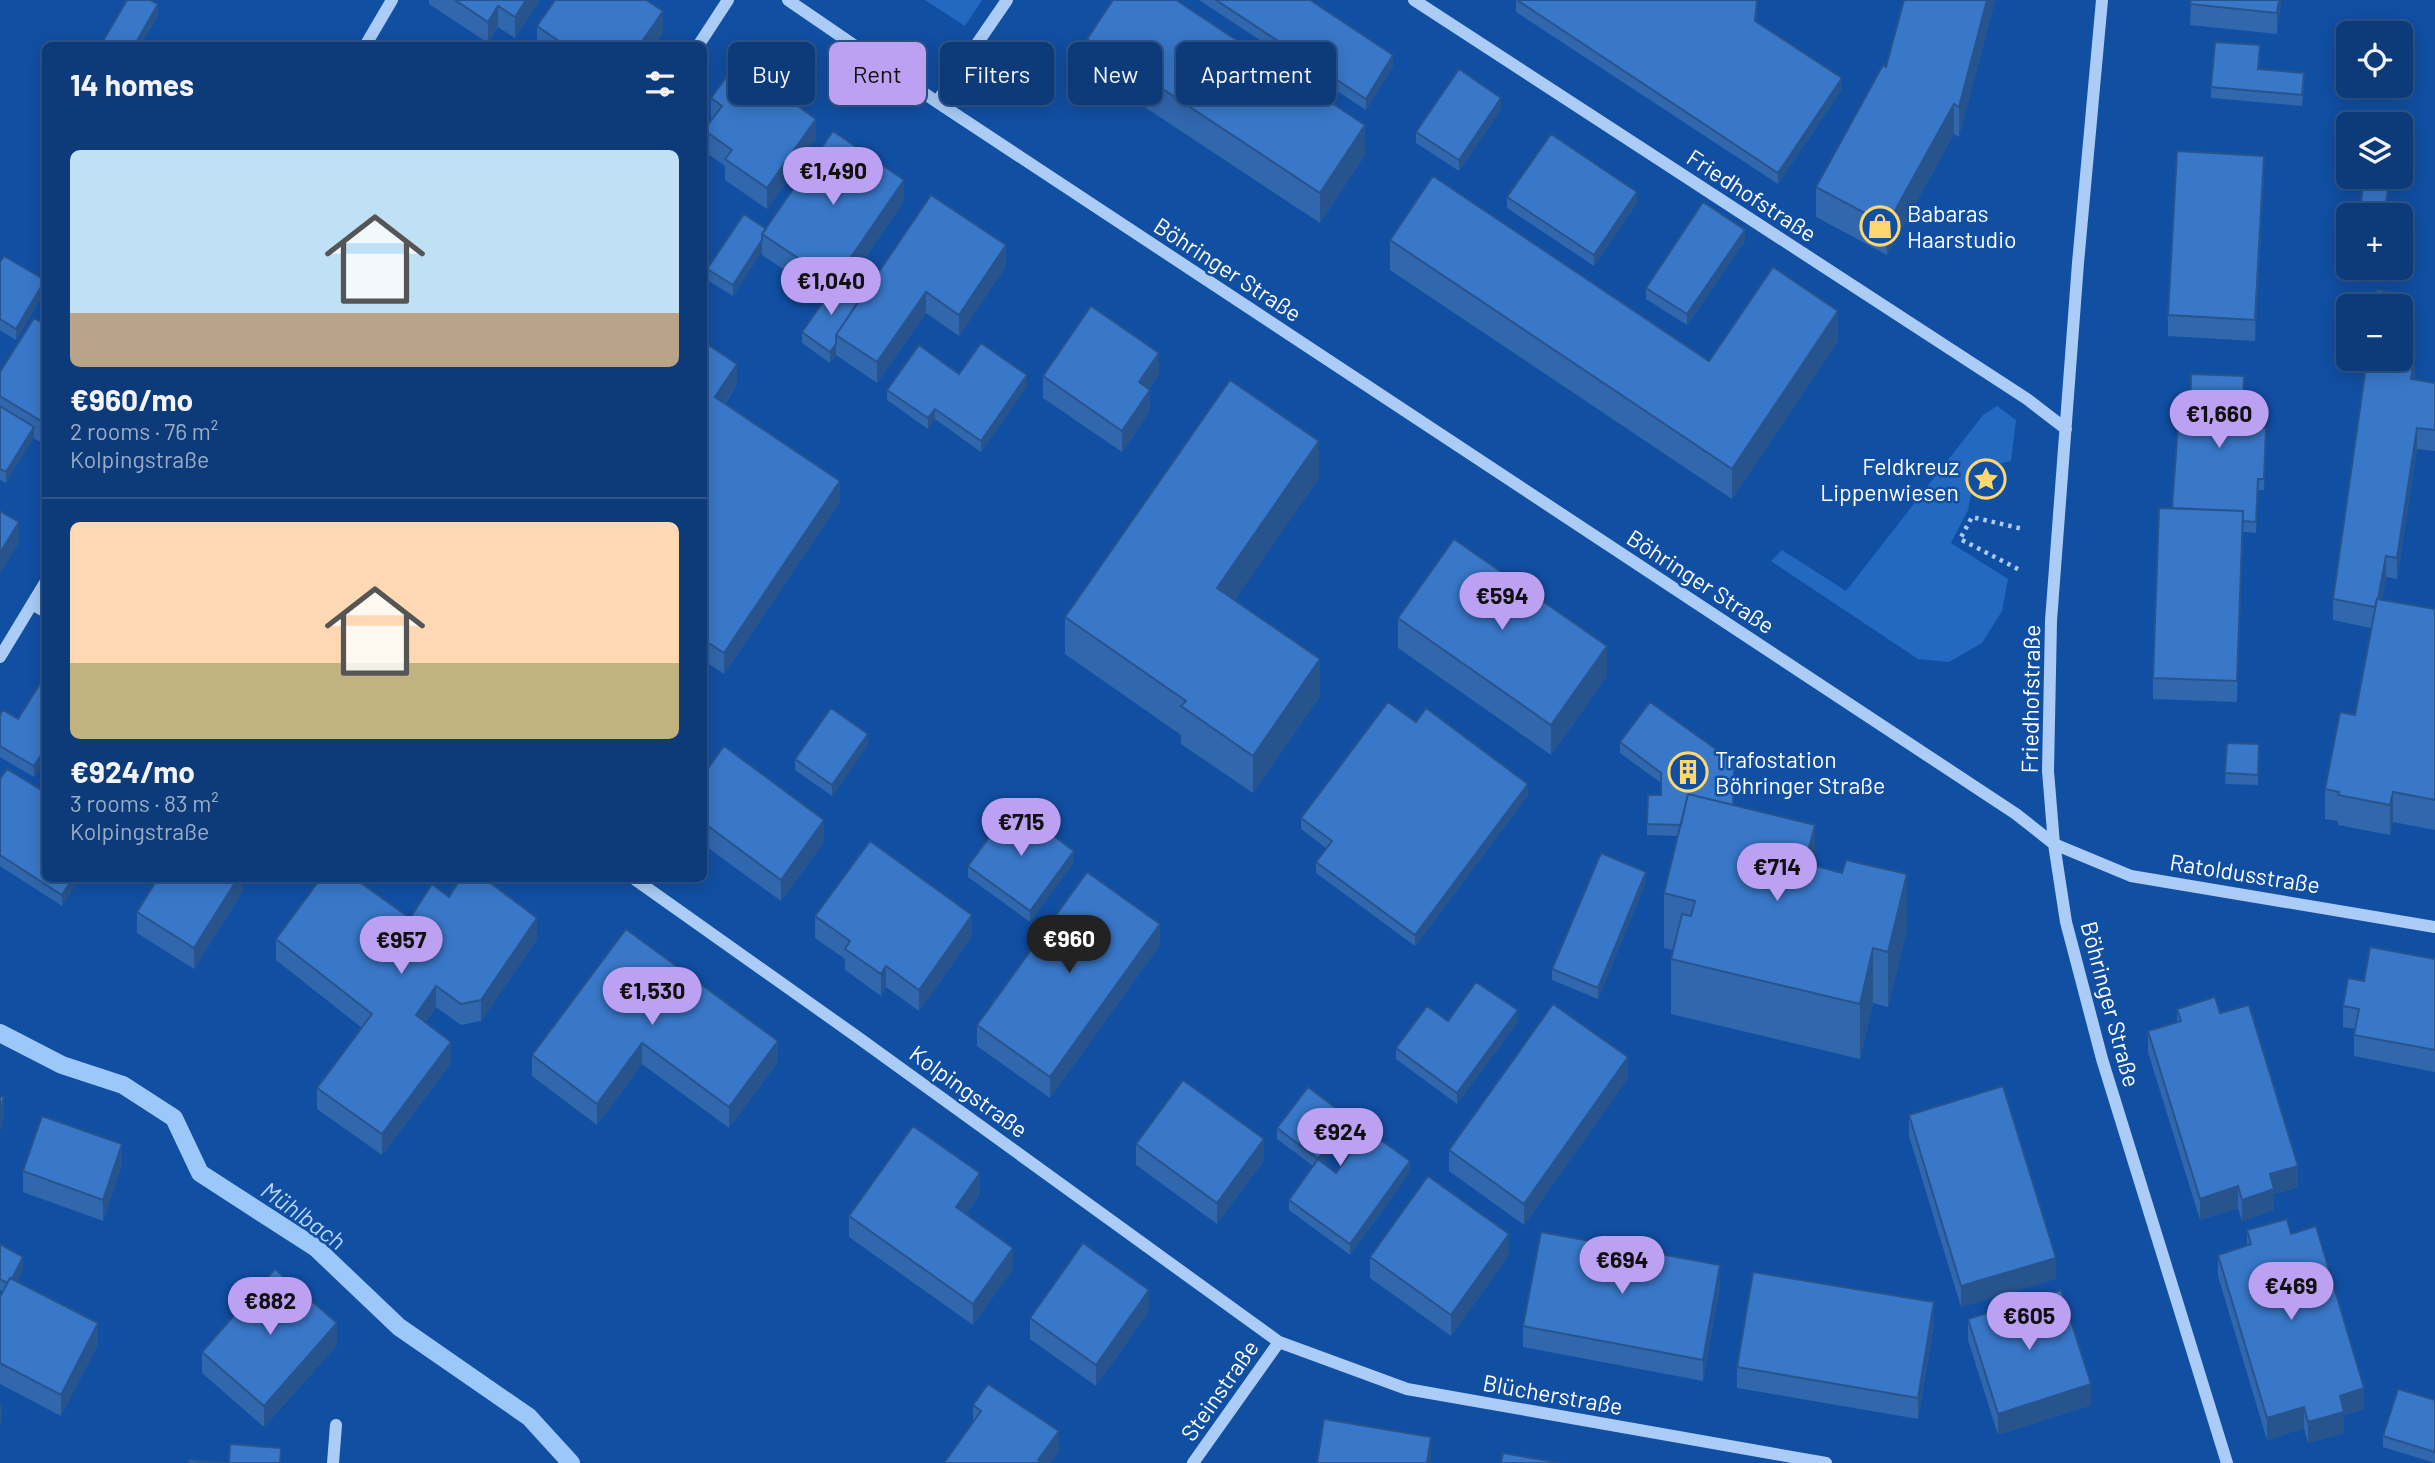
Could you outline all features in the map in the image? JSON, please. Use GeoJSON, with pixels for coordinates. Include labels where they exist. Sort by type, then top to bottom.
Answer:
{"type":"FeatureCollection","features":[{"type":"Feature","properties":{"kind":"street"},"geometry":{"type":"LineString","coordinates":[[367,42],[392,0]]}},
{"type":"Feature","properties":{"kind":"street"},"geometry":{"type":"LineString","coordinates":[[701,42],[728,0]]}},
{"type":"Feature","properties":{"kind":"street","name":"Böhringer Straße"},"geometry":{"type":"LineString","coordinates":[[788,0],[937,102],[2016,814],[2054,844],[2066,922],[2102,1059],[2227,1463]]}},
{"type":"Feature","properties":{"kind":"street"},"geometry":{"type":"LineString","coordinates":[[937,102],[1007,0]]}},
{"type":"Feature","properties":{"kind":"street","name":"Friedhofstraße"},"geometry":{"type":"LineString","coordinates":[[1413,0],[2027,400],[2066,429]]}},
{"type":"Feature","properties":{"kind":"street","name":"Friedhofstraße"},"geometry":{"type":"LineString","coordinates":[[2054,844],[2048,771],[2054,587],[2102,0]]}},
{"type":"Feature","properties":{"kind":"street"},"geometry":{"type":"LineString","coordinates":[[0,657],[42,588]]}},
{"type":"Feature","properties":{"kind":"street"},"geometry":{"type":"LineString","coordinates":[[32,604],[42,610]]}},
{"type":"Feature","properties":{"kind":"street","name":"Ratoldusstraße"},"geometry":{"type":"LineString","coordinates":[[2054,844],[2131,876],[2435,926]]}},
{"type":"Feature","properties":{"kind":"street","name":"Kolpingstraße"},"geometry":{"type":"LineString","coordinates":[[639,882],[856,1035],[1279,1342]]}},
{"type":"Feature","properties":{"kind":"street","name":"Steinstraße"},"geometry":{"type":"LineString","coordinates":[[1193,1463],[1279,1342]]}},
{"type":"Feature","properties":{"kind":"street","name":"Blücherstraße"},"geometry":{"type":"LineString","coordinates":[[1279,1342],[1407,1389],[1826,1463]]}},
{"type":"Feature","properties":{"kind":"street"},"geometry":{"type":"LineString","coordinates":[[334,1463],[336,1425]]}},
{"type":"Feature","properties":{"kind":"path"},"geometry":{"type":"LineString","coordinates":[[2054,587],[1960,539],[1972,517],[2057,537]]}},
{"type":"Feature","properties":{"kind":"shaded area"},"geometry":{"type":"Polygon","coordinates":[[[925,0],[982,0],[965,26],[925,0]]]}},
{"type":"Feature","properties":{"kind":"shaded area"},"geometry":{"type":"Polygon","coordinates":[[[1997,406],[2016,420],[2011,461],[1976,469],[1968,510],[1951,543],[2008,579],[2002,611],[1982,643],[1949,662],[1918,659],[1771,561],[1782,550],[1846,591],[1983,415],[1997,406]]]}},
{"type":"Feature","properties":{"kind":"building"},"geometry":{"type":"Polygon","coordinates":[[[127,0],[150,0],[158,4],[136,42],[103,41],[127,0]]]}},
{"type":"Feature","properties":{"kind":"building"},"geometry":{"type":"Polygon","coordinates":[[[455,0],[526,0],[515,17],[498,6],[488,22],[455,0]]]}},
{"type":"Feature","properties":{"kind":"building"},"geometry":{"type":"Polygon","coordinates":[[[555,0],[646,0],[663,11],[642,42],[560,42],[537,26],[555,0]]]}},
{"type":"Feature","properties":{"kind":"building"},"geometry":{"type":"Polygon","coordinates":[[[1113,0],[1176,0],[1240,42],[1176,42],[1176,98],[1162,89],[1162,42],[1092,42],[1087,39],[1113,0]]]}},
{"type":"Feature","properties":{"kind":"building"},"geometry":{"type":"Polygon","coordinates":[[[1216,0],[1310,0],[1393,55],[1366,99],[1336,79],[1336,42],[1280,42],[1216,0]]]}},
{"type":"Feature","properties":{"kind":"building"},"geometry":{"type":"Polygon","coordinates":[[[1517,0],[1757,0],[1755,21],[1842,78],[1778,173],[1517,0]]]}},
{"type":"Feature","properties":{"kind":"building"},"geometry":{"type":"Polygon","coordinates":[[[1904,0],[1987,0],[1959,107],[1954,104],[1887,225],[1816,187],[1883,65],[1886,67],[1904,0]]]}},
{"type":"Feature","properties":{"kind":"building"},"geometry":{"type":"Polygon","coordinates":[[[2191,0],[2279,0],[2277,13],[2190,4],[2191,0]]]}},
{"type":"Feature","properties":{"kind":"building"},"geometry":{"type":"Polygon","coordinates":[[[2215,42],[2260,45],[2258,69],[2304,73],[2302,95],[2211,87],[2215,42]]]}},
{"type":"Feature","properties":{"kind":"building"},"geometry":{"type":"Polygon","coordinates":[[[1459,69],[1501,98],[1459,160],[1416,132],[1459,69]]]}},
{"type":"Feature","properties":{"kind":"building"},"geometry":{"type":"Polygon","coordinates":[[[728,75],[728,105],[797,105],[816,119],[767,188],[725,159],[732,150],[707,132],[707,126],[722,106],[711,98],[728,75]]]}},
{"type":"Feature","properties":{"kind":"building"},"geometry":{"type":"Polygon","coordinates":[[[1187,105],[1335,105],[1365,125],[1320,193],[1187,105]]]}},
{"type":"Feature","properties":{"kind":"building"},"geometry":{"type":"Polygon","coordinates":[[[833,131],[904,180],[834,282],[762,234],[833,131]]]}},
{"type":"Feature","properties":{"kind":"building"},"geometry":{"type":"Polygon","coordinates":[[[1551,134],[1637,192],[1594,255],[1507,197],[1551,134]]]}},
{"type":"Feature","properties":{"kind":"building"},"geometry":{"type":"Polygon","coordinates":[[[2177,151],[2264,156],[2255,320],[2168,315],[2177,151]]]}},
{"type":"Feature","properties":{"kind":"building"},"geometry":{"type":"Polygon","coordinates":[[[1433,176],[1709,361],[1773,267],[1838,311],[1732,469],[1390,240],[1433,176]]]}},
{"type":"Feature","properties":{"kind":"building"},"geometry":{"type":"Polygon","coordinates":[[[2363,189],[2388,190],[2386,203],[2361,203],[2363,189]]]}},
{"type":"Feature","properties":{"kind":"building"},"geometry":{"type":"Polygon","coordinates":[[[931,195],[1006,245],[959,315],[926,292],[877,362],[836,335],[931,195]]]}},
{"type":"Feature","properties":{"kind":"building"},"geometry":{"type":"Polygon","coordinates":[[[1703,202],[1745,230],[1687,314],[1646,288],[1703,202]]]}},
{"type":"Feature","properties":{"kind":"building"},"geometry":{"type":"Polygon","coordinates":[[[744,214],[766,229],[762,240],[733,285],[707,269],[744,214]]]}},
{"type":"Feature","properties":{"kind":"building"},"geometry":{"type":"Polygon","coordinates":[[[4,256],[42,278],[42,285],[16,329],[0,319],[0,262],[4,256]]]}},
{"type":"Feature","properties":{"kind":"building"},"geometry":{"type":"Polygon","coordinates":[[[840,284],[860,299],[836,335],[836,344],[830,352],[802,332],[831,291],[834,293],[840,284]]]}},
{"type":"Feature","properties":{"kind":"building"},"geometry":{"type":"Polygon","coordinates":[[[2377,290],[2402,294],[2376,294],[2377,290]]]}},
{"type":"Feature","properties":{"kind":"building"},"geometry":{"type":"Polygon","coordinates":[[[1091,306],[1159,353],[1139,382],[1150,390],[1122,431],[1043,376],[1091,306]]]}},
{"type":"Feature","properties":{"kind":"building"},"geometry":{"type":"Polygon","coordinates":[[[34,318],[42,323],[42,422],[0,396],[0,372],[34,318]]]}},
{"type":"Feature","properties":{"kind":"building"},"geometry":{"type":"Polygon","coordinates":[[[981,343],[1027,375],[981,441],[935,409],[928,418],[887,390],[919,345],[959,374],[981,343]]]}},
{"type":"Feature","properties":{"kind":"building"},"geometry":{"type":"Polygon","coordinates":[[[707,344],[737,364],[715,397],[840,481],[724,653],[707,642],[707,344]]]}},
{"type":"Feature","properties":{"kind":"building"},"geometry":{"type":"Polygon","coordinates":[[[2365,371],[2412,371],[2411,379],[2435,383],[2435,430],[2417,428],[2397,558],[2386,556],[2375,607],[2333,599],[2365,371]]]}},
{"type":"Feature","properties":{"kind":"building"},"geometry":{"type":"Polygon","coordinates":[[[2191,374],[2244,376],[2242,428],[2266,428],[2264,479],[2258,479],[2256,522],[2243,521],[2243,511],[2172,508],[2178,425],[2190,426],[2191,374]]]}},
{"type":"Feature","properties":{"kind":"building"},"geometry":{"type":"Polygon","coordinates":[[[1230,380],[1319,441],[1217,588],[1320,659],[1253,756],[1181,706],[1186,701],[1065,617],[1230,380]]]}},
{"type":"Feature","properties":{"kind":"building"},"geometry":{"type":"Polygon","coordinates":[[[0,406],[34,427],[6,472],[0,469],[0,406]]]}},
{"type":"Feature","properties":{"kind":"building"},"geometry":{"type":"Polygon","coordinates":[[[2159,508],[2243,511],[2237,681],[2153,678],[2159,508]]]}},
{"type":"Feature","properties":{"kind":"building"},"geometry":{"type":"Polygon","coordinates":[[[0,511],[19,522],[0,553],[0,511]]]}},
{"type":"Feature","properties":{"kind":"building"},"geometry":{"type":"Polygon","coordinates":[[[1454,539],[1607,646],[1551,725],[1398,618],[1454,539]]]}},
{"type":"Feature","properties":{"kind":"building"},"geometry":{"type":"Polygon","coordinates":[[[2377,599],[2435,609],[2435,800],[2393,792],[2390,805],[2338,795],[2339,792],[2325,789],[2340,712],[2355,715],[2377,599]]]}},
{"type":"Feature","properties":{"kind":"building"},"geometry":{"type":"Polygon","coordinates":[[[42,680],[42,753],[34,766],[0,746],[0,715],[3,710],[18,719],[42,680]]]}},
{"type":"Feature","properties":{"kind":"building"},"geometry":{"type":"Polygon","coordinates":[[[1388,702],[1416,722],[1426,708],[1528,784],[1415,935],[1316,862],[1332,841],[1301,818],[1388,702]]]}},
{"type":"Feature","properties":{"kind":"building"},"geometry":{"type":"Polygon","coordinates":[[[1650,702],[1734,762],[1733,805],[1688,794],[1681,825],[1647,824],[1648,795],[1661,795],[1661,773],[1620,742],[1650,702]]]}},
{"type":"Feature","properties":{"kind":"building"},"geometry":{"type":"Polygon","coordinates":[[[831,708],[868,734],[832,785],[795,759],[831,708]]]}},
{"type":"Feature","properties":{"kind":"building"},"geometry":{"type":"Polygon","coordinates":[[[2227,743],[2259,744],[2258,775],[2225,773],[2227,743]]]}},
{"type":"Feature","properties":{"kind":"building"},"geometry":{"type":"Polygon","coordinates":[[[724,746],[824,820],[781,880],[707,825],[707,770],[724,746]]]}},
{"type":"Feature","properties":{"kind":"building"},"geometry":{"type":"Polygon","coordinates":[[[7,769],[42,791],[42,882],[70,882],[62,895],[0,855],[0,779],[7,769]]]}},
{"type":"Feature","properties":{"kind":"building"},"geometry":{"type":"Polygon","coordinates":[[[1688,794],[1815,825],[1805,863],[1842,873],[1846,860],[1907,874],[1888,952],[1873,948],[1860,1004],[1671,959],[1682,914],[1691,916],[1695,901],[1664,893],[1688,794]]]}},
{"type":"Feature","properties":{"kind":"building"},"geometry":{"type":"Polygon","coordinates":[[[1013,805],[1074,851],[1030,911],[968,866],[1013,805]]]}},
{"type":"Feature","properties":{"kind":"building"},"geometry":{"type":"Polygon","coordinates":[[[870,841],[972,915],[919,990],[886,966],[881,974],[845,949],[850,941],[815,916],[870,841]]]}},
{"type":"Feature","properties":{"kind":"building"},"geometry":{"type":"Polygon","coordinates":[[[1601,853],[1646,872],[1598,988],[1552,969],[1601,853]]]}},
{"type":"Feature","properties":{"kind":"building"},"geometry":{"type":"Polygon","coordinates":[[[1087,872],[1160,924],[1050,1077],[977,1025],[1087,872]]]}},
{"type":"Feature","properties":{"kind":"building"},"geometry":{"type":"Polygon","coordinates":[[[156,882],[235,882],[194,948],[137,912],[156,882]]]}},
{"type":"Feature","properties":{"kind":"building"},"geometry":{"type":"Polygon","coordinates":[[[318,882],[360,882],[410,918],[432,884],[449,897],[458,882],[489,882],[537,918],[481,1000],[461,1004],[436,986],[416,1015],[451,1042],[382,1134],[317,1088],[372,1014],[276,939],[318,882]]]}},
{"type":"Feature","properties":{"kind":"building"},"geometry":{"type":"Polygon","coordinates":[[[626,929],[778,1041],[729,1107],[642,1043],[597,1104],[532,1055],[626,929]]]}},
{"type":"Feature","properties":{"kind":"building"},"geometry":{"type":"Polygon","coordinates":[[[2370,947],[2435,959],[2435,1050],[2354,1035],[2359,1009],[2343,1006],[2348,978],[2364,981],[2370,947]]]}},
{"type":"Feature","properties":{"kind":"building"},"geometry":{"type":"Polygon","coordinates":[[[1476,982],[1518,1010],[1457,1093],[1396,1048],[1427,1006],[1448,1021],[1476,982]]]}},
{"type":"Feature","properties":{"kind":"building"},"geometry":{"type":"Polygon","coordinates":[[[2215,997],[2220,1013],[2249,1005],[2298,1166],[2270,1174],[2274,1189],[2242,1200],[2238,1186],[2200,1199],[2148,1031],[2181,1021],[2177,1009],[2215,997]]]}},
{"type":"Feature","properties":{"kind":"building"},"geometry":{"type":"Polygon","coordinates":[[[1553,1004],[1628,1057],[1524,1204],[1449,1150],[1553,1004]]]}},
{"type":"Feature","properties":{"kind":"building"},"geometry":{"type":"Polygon","coordinates":[[[1183,1080],[1264,1139],[1217,1203],[1136,1144],[1183,1080]]]}},
{"type":"Feature","properties":{"kind":"building"},"geometry":{"type":"Polygon","coordinates":[[[2003,1086],[2056,1258],[1961,1286],[1909,1115],[2003,1086]]]}},
{"type":"Feature","properties":{"kind":"building"},"geometry":{"type":"Polygon","coordinates":[[[1308,1087],[1349,1118],[1318,1159],[1277,1128],[1308,1087]]]}},
{"type":"Feature","properties":{"kind":"building"},"geometry":{"type":"Polygon","coordinates":[[[42,1116],[122,1144],[103,1200],[23,1171],[42,1116]]]}},
{"type":"Feature","properties":{"kind":"building"},"geometry":{"type":"Polygon","coordinates":[[[913,1126],[980,1173],[956,1207],[1013,1248],[973,1304],[849,1216],[913,1126]]]}},
{"type":"Feature","properties":{"kind":"building"},"geometry":{"type":"Polygon","coordinates":[[[1367,1130],[1410,1161],[1350,1244],[1289,1200],[1318,1159],[1336,1173],[1367,1130]]]}},
{"type":"Feature","properties":{"kind":"building"},"geometry":{"type":"Polygon","coordinates":[[[1428,1176],[1509,1234],[1451,1315],[1370,1257],[1428,1176]]]}},
{"type":"Feature","properties":{"kind":"building"},"geometry":{"type":"Polygon","coordinates":[[[2287,1219],[2291,1234],[2316,1226],[2364,1388],[2340,1396],[2344,1412],[2308,1422],[2304,1407],[2267,1418],[2218,1255],[2251,1244],[2247,1230],[2287,1219]]]}},
{"type":"Feature","properties":{"kind":"building"},"geometry":{"type":"Polygon","coordinates":[[[1541,1232],[1720,1265],[1703,1360],[1523,1326],[1541,1232]]]}},
{"type":"Feature","properties":{"kind":"building"},"geometry":{"type":"Polygon","coordinates":[[[1083,1243],[1149,1290],[1096,1365],[1030,1318],[1083,1243]]]}},
{"type":"Feature","properties":{"kind":"building"},"geometry":{"type":"Polygon","coordinates":[[[0,1244],[23,1257],[12,1279],[7,1283],[0,1279],[0,1244]]]}},
{"type":"Feature","properties":{"kind":"building"},"geometry":{"type":"Polygon","coordinates":[[[275,1269],[337,1323],[264,1406],[202,1352],[275,1269]]]}},
{"type":"Feature","properties":{"kind":"building"},"geometry":{"type":"Polygon","coordinates":[[[1753,1272],[1934,1302],[1918,1398],[1737,1367],[1753,1272]]]}},
{"type":"Feature","properties":{"kind":"building"},"geometry":{"type":"Polygon","coordinates":[[[10,1278],[98,1323],[61,1395],[0,1363],[0,1297],[10,1278]]]}},
{"type":"Feature","properties":{"kind":"building"},"geometry":{"type":"Polygon","coordinates":[[[2061,1290],[2091,1384],[1998,1414],[1968,1319],[2061,1290]]]}},
{"type":"Feature","properties":{"kind":"building"},"geometry":{"type":"Polygon","coordinates":[[[988,1384],[1059,1431],[1038,1460],[1042,1463],[944,1463],[981,1411],[973,1405],[988,1384]]]}},
{"type":"Feature","properties":{"kind":"building"},"geometry":{"type":"Polygon","coordinates":[[[2398,1389],[2435,1400],[2435,1452],[2383,1436],[2398,1389]]]}},
{"type":"Feature","properties":{"kind":"building"},"geometry":{"type":"Polygon","coordinates":[[[1324,1419],[1431,1437],[1427,1463],[1317,1463],[1324,1419]]]}},
{"type":"Feature","properties":{"kind":"building"},"geometry":{"type":"Polygon","coordinates":[[[230,1444],[281,1448],[280,1463],[229,1463],[230,1444]]]}},
{"type":"Feature","properties":{"kind":"building"},"geometry":{"type":"Polygon","coordinates":[[[1503,1453],[1561,1463],[1501,1463],[1503,1453]]]}},
{"type":"Feature","properties":{"kind":"building"},"geometry":{"type":"Polygon","coordinates":[[[189,1460],[227,1463],[189,1463],[189,1460]]]}},
{"type":"Feature","properties":{"kind":"waterway","name":"Mühlbach"},"geometry":{"type":"LineString","coordinates":[[0,1033],[62,1065],[123,1085],[174,1118],[200,1173],[316,1248],[399,1327],[529,1417],[571,1463]]}},
{"type":"Feature","properties":{"kind":"place","name":"Babaras Haarstudio"},"geometry":{"type":"Point","coordinates":[1880,226]}},
{"type":"Feature","properties":{"kind":"place","name":"Feldkreuz Lippenwiesen"},"geometry":{"type":"Point","coordinates":[1986,479]}},
{"type":"Feature","properties":{"kind":"place","name":"Trafostation Böhringer Straße"},"geometry":{"type":"Point","coordinates":[1688,772]}}]}
